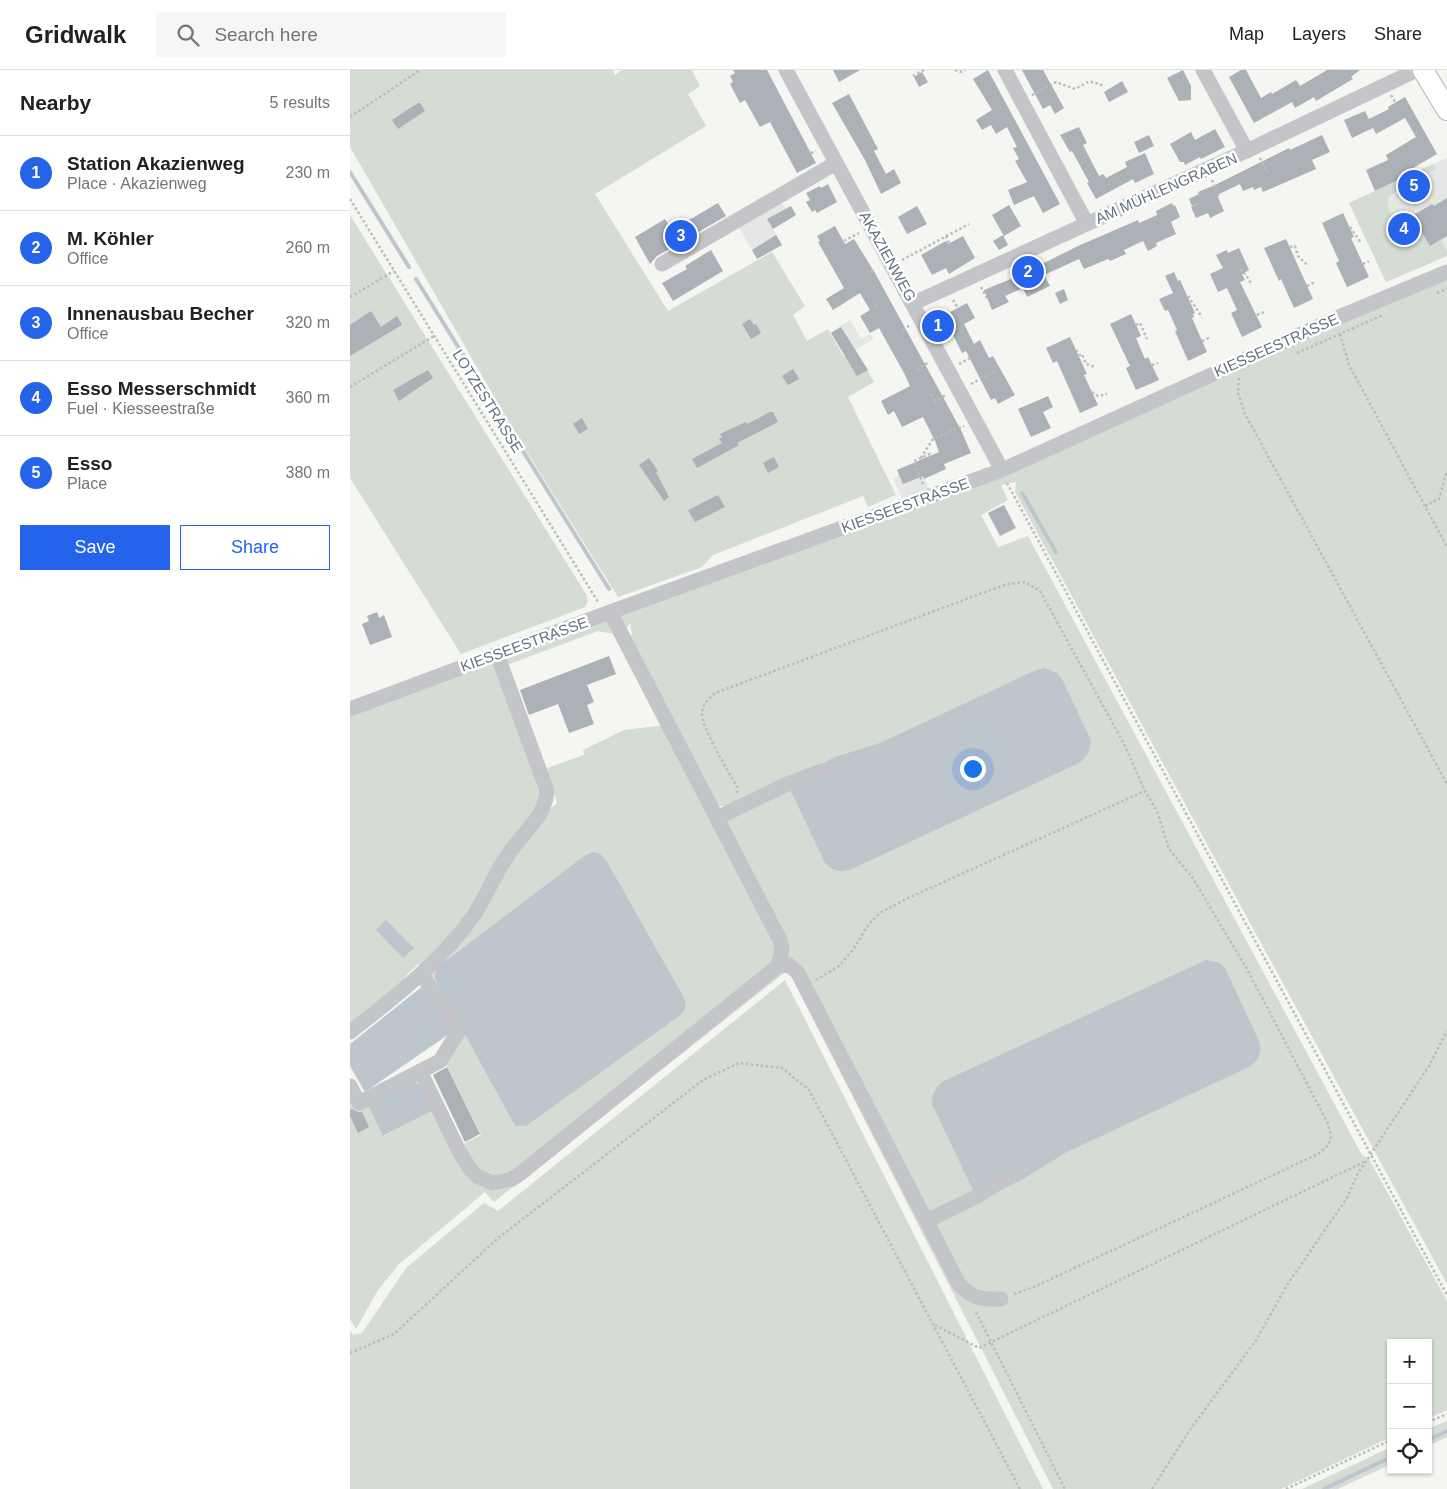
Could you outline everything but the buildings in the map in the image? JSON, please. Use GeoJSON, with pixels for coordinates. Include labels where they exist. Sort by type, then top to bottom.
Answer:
{"type":"FeatureCollection","features":[{"type":"Feature","properties":{"kind":"main road"},"geometry":{"type":"LineString","coordinates":[[1423,70],[1447,110]]}},
{"type":"Feature","properties":{"kind":"street","name":"AKAZIENWEG"},"geometry":{"type":"LineString","coordinates":[[786,70],[914,303],[1004,476]]}},
{"type":"Feature","properties":{"kind":"street"},"geometry":{"type":"LineString","coordinates":[[1005,70],[1087,224]]}},
{"type":"Feature","properties":{"kind":"street"},"geometry":{"type":"LineString","coordinates":[[1203,70],[1247,151]]}},
{"type":"Feature","properties":{"kind":"street","name":"AM MÜHLENGRABEN"},"geometry":{"type":"LineString","coordinates":[[914,303],[1207,170],[1418,70]]}},
{"type":"Feature","properties":{"kind":"street"},"geometry":{"type":"LineString","coordinates":[[662,264],[836,163]]}},
{"type":"Feature","properties":{"kind":"street","name":"KIESSEESTRASSE"},"geometry":{"type":"LineString","coordinates":[[350,709],[929,496],[1004,476],[1323,324],[1447,272]]}},
{"type":"Feature","properties":{"kind":"street"},"geometry":{"type":"LineString","coordinates":[[608,613],[780,940],[782,950],[778,966]]}},
{"type":"Feature","properties":{"kind":"street"},"geometry":{"type":"LineString","coordinates":[[350,1032],[402,992],[450,945],[474,914],[509,853],[542,811],[547,791],[497,654]]}},
{"type":"Feature","properties":{"kind":"street"},"geometry":{"type":"LineString","coordinates":[[717,818],[787,784],[822,771]]}},
{"type":"Feature","properties":{"kind":"street"},"geometry":{"type":"LineString","coordinates":[[420,1071],[465,1162],[477,1176],[492,1183],[512,1179],[521,1174],[778,966],[789,965],[794,968],[805,987],[959,1284],[966,1292],[981,1300],[1000,1299]]}},
{"type":"Feature","properties":{"kind":"street"},"geometry":{"type":"LineString","coordinates":[[350,1086],[359,1103],[440,1061],[458,1032],[422,974]]}},
{"type":"Feature","properties":{"kind":"street"},"geometry":{"type":"LineString","coordinates":[[926,1221],[976,1197],[1017,1171]]}},
{"type":"Feature","properties":{"kind":"path"},"geometry":{"type":"LineString","coordinates":[[350,117],[420,70]]}},
{"type":"Feature","properties":{"kind":"path"},"geometry":{"type":"LineString","coordinates":[[913,76],[924,70]]}},
{"type":"Feature","properties":{"kind":"path"},"geometry":{"type":"LineString","coordinates":[[955,70],[960,72],[965,70]]}},
{"type":"Feature","properties":{"kind":"path"},"geometry":{"type":"LineString","coordinates":[[1021,100],[1056,82],[1075,89],[1084,82],[1089,81],[1104,86]]}},
{"type":"Feature","properties":{"kind":"path"},"geometry":{"type":"LineString","coordinates":[[1415,133],[1417,137]]}},
{"type":"Feature","properties":{"kind":"path"},"geometry":{"type":"LineString","coordinates":[[1207,170],[1220,198],[1218,198]]}},
{"type":"Feature","properties":{"kind":"path","name":"LOTZESTRASSE"},"geometry":{"type":"LineString","coordinates":[[350,199],[608,613]]}},
{"type":"Feature","properties":{"kind":"path"},"geometry":{"type":"LineString","coordinates":[[350,207],[354,205]]}},
{"type":"Feature","properties":{"kind":"path"},"geometry":{"type":"LineString","coordinates":[[892,265],[969,224]]}},
{"type":"Feature","properties":{"kind":"path"},"geometry":{"type":"LineString","coordinates":[[1350,227],[1361,243]]}},
{"type":"Feature","properties":{"kind":"path"},"geometry":{"type":"LineString","coordinates":[[946,236],[949,243]]}},
{"type":"Feature","properties":{"kind":"path"},"geometry":{"type":"LineString","coordinates":[[1290,247],[1295,246],[1298,256],[1307,264]]}},
{"type":"Feature","properties":{"kind":"path"},"geometry":{"type":"LineString","coordinates":[[1015,256],[1029,283]]}},
{"type":"Feature","properties":{"kind":"path"},"geometry":{"type":"LineString","coordinates":[[1363,264],[1368,261]]}},
{"type":"Feature","properties":{"kind":"path"},"geometry":{"type":"LineString","coordinates":[[1240,269],[1252,286]]}},
{"type":"Feature","properties":{"kind":"path"},"geometry":{"type":"LineString","coordinates":[[871,270],[874,274]]}},
{"type":"Feature","properties":{"kind":"path"},"geometry":{"type":"LineString","coordinates":[[350,297],[394,271]]}},
{"type":"Feature","properties":{"kind":"path"},"geometry":{"type":"LineString","coordinates":[[1307,286],[1315,282]]}},
{"type":"Feature","properties":{"kind":"path"},"geometry":{"type":"LineString","coordinates":[[1188,296],[1202,317]]}},
{"type":"Feature","properties":{"kind":"path"},"geometry":{"type":"LineString","coordinates":[[1257,315],[1264,312]]}},
{"type":"Feature","properties":{"kind":"path"},"geometry":{"type":"LineString","coordinates":[[1136,325],[1140,323],[1147,339]]}},
{"type":"Feature","properties":{"kind":"path"},"geometry":{"type":"LineString","coordinates":[[1340,334],[1349,365],[1447,547]]}},
{"type":"Feature","properties":{"kind":"path"},"geometry":{"type":"LineString","coordinates":[[350,387],[434,336]]}},
{"type":"Feature","properties":{"kind":"path"},"geometry":{"type":"LineString","coordinates":[[1202,341],[1211,337]]}},
{"type":"Feature","properties":{"kind":"path"},"geometry":{"type":"LineString","coordinates":[[1076,350],[1080,355],[1082,354],[1086,364],[1094,367]]}},
{"type":"Feature","properties":{"kind":"path"},"geometry":{"type":"LineString","coordinates":[[1152,365],[1158,363]]}},
{"type":"Feature","properties":{"kind":"path"},"geometry":{"type":"LineString","coordinates":[[1240,378],[1238,393],[1246,414],[1447,784]]}},
{"type":"Feature","properties":{"kind":"path"},"geometry":{"type":"LineString","coordinates":[[1092,392],[1098,396],[1107,394]]}},
{"type":"Feature","properties":{"kind":"path"},"geometry":{"type":"LineString","coordinates":[[931,394],[935,401]]}},
{"type":"Feature","properties":{"kind":"path"},"geometry":{"type":"LineString","coordinates":[[921,458],[933,439],[977,421]]}},
{"type":"Feature","properties":{"kind":"path"},"geometry":{"type":"LineString","coordinates":[[929,496],[914,462],[930,454],[931,456]]}},
{"type":"Feature","properties":{"kind":"path"},"geometry":{"type":"LineString","coordinates":[[1425,506],[1439,499],[1447,471]]}},
{"type":"Feature","properties":{"kind":"path"},"geometry":{"type":"LineString","coordinates":[[1004,476],[1447,1295]]}},
{"type":"Feature","properties":{"kind":"path"},"geometry":{"type":"LineString","coordinates":[[732,810],[737,798],[737,787],[704,724],[702,712],[706,701],[714,693],[1008,584],[1025,582],[1040,591],[1124,744],[1145,791],[1157,811],[1169,849],[1192,877],[1248,969],[1328,1124],[1332,1136],[1327,1147],[1318,1154],[1034,1287],[1000,1299]]}},
{"type":"Feature","properties":{"kind":"path"},"geometry":{"type":"LineString","coordinates":[[805,987],[839,966],[852,951],[869,924],[880,913],[906,899],[1145,791]]}},
{"type":"Feature","properties":{"kind":"path"},"geometry":{"type":"LineString","coordinates":[[1152,1489],[1189,1431],[1257,1339],[1287,1285],[1347,1198],[1357,1175],[1428,1066],[1447,1031]]}},
{"type":"Feature","properties":{"kind":"path"},"geometry":{"type":"LineString","coordinates":[[350,1353],[394,1334],[497,1240],[703,1080],[739,1063],[782,1068],[809,1090],[1020,1489]]}},
{"type":"Feature","properties":{"kind":"path"},"geometry":{"type":"LineString","coordinates":[[933,1324],[979,1348],[1367,1160]]}},
{"type":"Feature","properties":{"kind":"path"},"geometry":{"type":"LineString","coordinates":[[966,1292],[1065,1489]]}},
{"type":"Feature","properties":{"kind":"path"},"geometry":{"type":"LineString","coordinates":[[1432,1420],[1447,1414]]}},
{"type":"Feature","properties":{"kind":"path"},"geometry":{"type":"LineString","coordinates":[[1286,1489],[1387,1442]]}},
{"type":"Feature","properties":{"kind":"shaded area"},"geometry":{"type":"Polygon","coordinates":[[[350,70],[613,70],[615,75],[622,70],[692,70],[700,86],[688,94],[706,126],[595,194],[668,311],[772,252],[805,306],[793,315],[807,341],[828,329],[844,357],[855,350],[874,382],[848,397],[896,495],[868,507],[863,496],[713,555],[702,567],[618,597],[518,438],[350,147],[350,70]]]}},
{"type":"Feature","properties":{"kind":"shaded area"},"geometry":{"type":"Polygon","coordinates":[[[1447,158],[1447,256],[1386,282],[1349,203],[1447,158]]]}},
{"type":"Feature","properties":{"kind":"shaded area"},"geometry":{"type":"Polygon","coordinates":[[[1433,164],[1436,169],[1389,196],[1388,207],[1389,212],[1404,234],[1418,226],[1430,246],[1441,240],[1447,251],[1447,256],[1386,282],[1349,203],[1433,164]]]}},
{"type":"Feature","properties":{"kind":"shaded area"},"geometry":{"type":"Polygon","coordinates":[[[781,201],[791,218],[773,229],[782,245],[757,259],[738,226],[781,201]]]}},
{"type":"Feature","properties":{"kind":"shaded area"},"geometry":{"type":"Polygon","coordinates":[[[350,215],[586,594],[588,601],[585,607],[461,654],[350,478],[350,215]]]}},
{"type":"Feature","properties":{"kind":"shaded area"},"geometry":{"type":"Polygon","coordinates":[[[1447,279],[1447,1284],[1015,492],[1016,482],[1001,485],[1008,500],[981,515],[998,547],[1028,536],[1362,1155],[1369,1159],[1447,1301],[1447,1410],[1432,1417],[1432,1339],[1387,1339],[1387,1439],[1281,1489],[1053,1489],[788,970],[494,1202],[485,1192],[398,1265],[378,1290],[356,1329],[350,1319],[350,1091],[359,1105],[367,1103],[384,1136],[434,1110],[458,1154],[473,1175],[482,1183],[491,1187],[499,1188],[510,1185],[781,968],[790,969],[796,974],[958,1289],[968,1298],[977,1302],[1000,1301],[998,1297],[978,1295],[962,1285],[930,1222],[977,1201],[975,1195],[937,1212],[925,1213],[800,969],[791,962],[783,962],[786,949],[784,941],[724,829],[727,817],[788,787],[786,781],[740,803],[721,806],[712,804],[628,636],[632,635],[630,623],[620,632],[598,631],[496,669],[542,800],[461,926],[423,968],[418,964],[405,977],[408,982],[400,991],[350,1029],[350,712],[629,609],[995,479],[1338,322],[1447,279]]]}},
{"type":"Feature","properties":{"kind":"shaded area"},"geometry":{"type":"Polygon","coordinates":[[[850,320],[861,339],[870,334],[874,339],[845,356],[831,332],[850,320]]]}},
{"type":"Feature","properties":{"kind":"shaded area"},"geometry":{"type":"Polygon","coordinates":[[[912,463],[918,477],[923,475],[929,489],[902,498],[893,478],[899,476],[897,470],[912,463]]]}},
{"type":"Feature","properties":{"kind":"shaded area"},"geometry":{"type":"Polygon","coordinates":[[[1044,668],[1057,673],[1062,679],[1091,740],[1088,753],[1079,763],[852,869],[837,871],[825,863],[786,781],[835,757],[880,743],[1036,670],[1044,668]]]}},
{"type":"Feature","properties":{"kind":"shaded area"},"geometry":{"type":"Polygon","coordinates":[[[665,725],[774,934],[778,958],[521,1169],[486,1177],[460,1146],[481,1135],[445,1063],[461,1032],[428,976],[507,864],[547,812],[557,803],[547,768],[584,755],[583,750],[624,730],[665,725]]]}},
{"type":"Feature","properties":{"kind":"shaded area"},"geometry":{"type":"Polygon","coordinates":[[[593,852],[600,854],[606,860],[683,996],[685,1007],[682,1014],[526,1126],[516,1126],[437,983],[435,972],[439,966],[584,856],[593,852]]]}},
{"type":"Feature","properties":{"kind":"shaded area"},"geometry":{"type":"Polygon","coordinates":[[[386,920],[414,948],[403,958],[376,930],[386,920]]]}},
{"type":"Feature","properties":{"kind":"shaded area"},"geometry":{"type":"Polygon","coordinates":[[[1206,960],[1220,963],[1225,968],[1259,1041],[1260,1053],[1255,1062],[1249,1067],[1065,1153],[1023,1179],[978,1201],[932,1104],[937,1087],[946,1080],[1206,960]]]}},
{"type":"Feature","properties":{"kind":"shaded area"},"geometry":{"type":"Polygon","coordinates":[[[785,980],[1043,1489],[350,1489],[350,1331],[353,1335],[362,1333],[406,1268],[484,1203],[498,1211],[785,980]]]}},
{"type":"Feature","properties":{"kind":"shaded area"},"geometry":{"type":"Polygon","coordinates":[[[424,985],[452,1032],[365,1092],[350,1066],[350,1044],[424,985]]]}},
{"type":"Feature","properties":{"kind":"shaded area"},"geometry":{"type":"Polygon","coordinates":[[[415,1079],[417,1084],[420,1083],[434,1110],[383,1136],[367,1103],[415,1079]]]}},
{"type":"Feature","properties":{"kind":"shaded area"},"geometry":{"type":"Polygon","coordinates":[[[1447,1421],[1447,1437],[1432,1444],[1432,1427],[1447,1421]]]}},
{"type":"Feature","properties":{"kind":"shaded area"},"geometry":{"type":"Polygon","coordinates":[[[1387,1449],[1387,1466],[1338,1489],[1302,1489],[1387,1449]]]}},
{"type":"Feature","properties":{"kind":"waterway"},"geometry":{"type":"LineString","coordinates":[[350,172],[409,267]]}},
{"type":"Feature","properties":{"kind":"waterway"},"geometry":{"type":"LineString","coordinates":[[416,279],[485,390]]}},
{"type":"Feature","properties":{"kind":"waterway"},"geometry":{"type":"LineString","coordinates":[[491,400],[515,438]]}},
{"type":"Feature","properties":{"kind":"waterway"},"geometry":{"type":"LineString","coordinates":[[521,448],[609,589]]}},
{"type":"Feature","properties":{"kind":"waterway"},"geometry":{"type":"LineString","coordinates":[[1022,493],[1056,552]]}},
{"type":"Feature","properties":{"kind":"waterway"},"geometry":{"type":"LineString","coordinates":[[1432,1438],[1447,1431]]}},
{"type":"Feature","properties":{"kind":"waterway"},"geometry":{"type":"LineString","coordinates":[[1324,1489],[1387,1459]]}},
{"type":"Feature","properties":{"kind":"place","name":"Esso"},"geometry":{"type":"Point","coordinates":[1414,186]}},
{"type":"Feature","properties":{"kind":"place","name":"Esso Messerschmidt"},"geometry":{"type":"Point","coordinates":[1404,229]}},
{"type":"Feature","properties":{"kind":"place","name":"Innenausbau Becher"},"geometry":{"type":"Point","coordinates":[681,236]}},
{"type":"Feature","properties":{"kind":"place","name":"M. Köhler"},"geometry":{"type":"Point","coordinates":[1028,272]}},
{"type":"Feature","properties":{"kind":"place","name":"Station Akazienweg"},"geometry":{"type":"Point","coordinates":[938,326]}}]}
